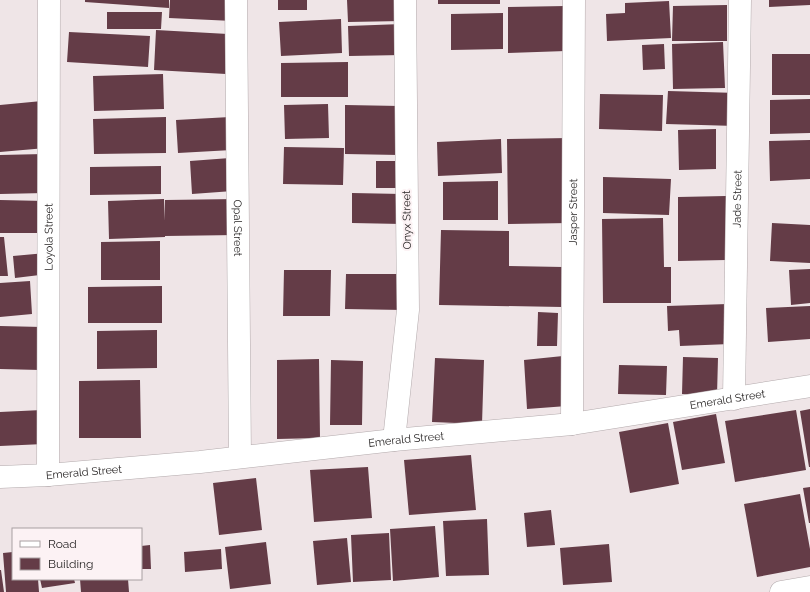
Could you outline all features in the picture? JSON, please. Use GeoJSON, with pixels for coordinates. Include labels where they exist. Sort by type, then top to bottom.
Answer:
{"type":"FeatureCollection","features":[{"type":"Feature","properties":{"kind":"street","name":"Loyola Street"},"geometry":{"type":"LineString","coordinates":[[48,475],[49,0]]}},
{"type":"Feature","properties":{"kind":"street","name":"Opal Street"},"geometry":{"type":"LineString","coordinates":[[236,0],[240,457]]}},
{"type":"Feature","properties":{"kind":"street","name":"Onyx Street"},"geometry":{"type":"LineString","coordinates":[[394,440],[408,310],[405,0]]}},
{"type":"Feature","properties":{"kind":"street","name":"Jasper Street"},"geometry":{"type":"LineString","coordinates":[[572,424],[574,0]]}},
{"type":"Feature","properties":{"kind":"street","name":"Jade Street"},"geometry":{"type":"LineString","coordinates":[[734,399],[740,0]]}},
{"type":"Feature","properties":{"kind":"street","name":"Emerald Street"},"geometry":{"type":"LineString","coordinates":[[0,477],[48,475],[200,462],[394,440],[572,424],[810,386]]}},
{"type":"Feature","properties":{"kind":"street"},"geometry":{"type":"LineString","coordinates":[[781,592],[810,587]]}},
{"type":"Feature","properties":{"kind":"building"},"geometry":{"type":"Polygon","coordinates":[[[85,0],[169,0],[169,8],[85,2],[85,0]]]}},
{"type":"Feature","properties":{"kind":"building"},"geometry":{"type":"Polygon","coordinates":[[[170,0],[234,0],[233,21],[169,18],[170,0]]]}},
{"type":"Feature","properties":{"kind":"building"},"geometry":{"type":"Polygon","coordinates":[[[278,0],[307,0],[307,10],[278,10],[278,0]]]}},
{"type":"Feature","properties":{"kind":"building"},"geometry":{"type":"Polygon","coordinates":[[[347,0],[402,0],[402,21],[348,22],[347,0]]]}},
{"type":"Feature","properties":{"kind":"building"},"geometry":{"type":"Polygon","coordinates":[[[438,0],[500,0],[500,4],[438,4],[438,0]]]}},
{"type":"Feature","properties":{"kind":"building"},"geometry":{"type":"Polygon","coordinates":[[[769,0],[810,0],[810,5],[769,7],[769,0]]]}},
{"type":"Feature","properties":{"kind":"building"},"geometry":{"type":"Polygon","coordinates":[[[669,1],[671,38],[607,41],[606,14],[625,13],[625,3],[669,1]]]}},
{"type":"Feature","properties":{"kind":"building"},"geometry":{"type":"Polygon","coordinates":[[[727,5],[727,41],[672,41],[673,6],[727,5]]]}},
{"type":"Feature","properties":{"kind":"building"},"geometry":{"type":"Polygon","coordinates":[[[566,6],[566,51],[508,53],[508,7],[566,6]]]}},
{"type":"Feature","properties":{"kind":"building"},"geometry":{"type":"Polygon","coordinates":[[[107,12],[162,12],[161,29],[107,29],[107,12]]]}},
{"type":"Feature","properties":{"kind":"building"},"geometry":{"type":"Polygon","coordinates":[[[503,13],[503,49],[451,50],[451,14],[503,13]]]}},
{"type":"Feature","properties":{"kind":"building"},"geometry":{"type":"Polygon","coordinates":[[[341,19],[342,53],[281,56],[279,22],[341,19]]]}},
{"type":"Feature","properties":{"kind":"building"},"geometry":{"type":"Polygon","coordinates":[[[402,24],[402,55],[349,56],[348,26],[402,24]]]}},
{"type":"Feature","properties":{"kind":"building"},"geometry":{"type":"Polygon","coordinates":[[[156,30],[228,34],[226,74],[154,70],[156,30]]]}},
{"type":"Feature","properties":{"kind":"building"},"geometry":{"type":"Polygon","coordinates":[[[69,32],[150,36],[148,67],[67,62],[69,32]]]}},
{"type":"Feature","properties":{"kind":"building"},"geometry":{"type":"Polygon","coordinates":[[[723,42],[725,88],[673,89],[672,44],[723,42]]]}},
{"type":"Feature","properties":{"kind":"building"},"geometry":{"type":"Polygon","coordinates":[[[664,44],[665,69],[643,70],[642,45],[664,44]]]}},
{"type":"Feature","properties":{"kind":"building"},"geometry":{"type":"Polygon","coordinates":[[[772,54],[810,54],[810,95],[772,95],[772,54]]]}},
{"type":"Feature","properties":{"kind":"building"},"geometry":{"type":"Polygon","coordinates":[[[348,62],[348,97],[281,97],[281,63],[348,62]]]}},
{"type":"Feature","properties":{"kind":"building"},"geometry":{"type":"Polygon","coordinates":[[[163,74],[164,109],[94,111],[93,76],[163,74]]]}},
{"type":"Feature","properties":{"kind":"building"},"geometry":{"type":"Polygon","coordinates":[[[668,91],[738,93],[736,126],[666,124],[668,91]]]}},
{"type":"Feature","properties":{"kind":"building"},"geometry":{"type":"Polygon","coordinates":[[[600,94],[663,95],[662,131],[599,129],[600,94]]]}},
{"type":"Feature","properties":{"kind":"building"},"geometry":{"type":"Polygon","coordinates":[[[810,99],[810,133],[770,134],[770,100],[810,99]]]}},
{"type":"Feature","properties":{"kind":"building"},"geometry":{"type":"Polygon","coordinates":[[[42,101],[46,148],[0,152],[0,105],[42,101]]]}},
{"type":"Feature","properties":{"kind":"building"},"geometry":{"type":"Polygon","coordinates":[[[328,104],[329,138],[285,139],[284,105],[328,104]]]}},
{"type":"Feature","properties":{"kind":"building"},"geometry":{"type":"Polygon","coordinates":[[[345,105],[400,106],[399,155],[345,154],[345,105]]]}},
{"type":"Feature","properties":{"kind":"building"},"geometry":{"type":"Polygon","coordinates":[[[166,117],[166,153],[94,154],[93,119],[166,117]]]}},
{"type":"Feature","properties":{"kind":"building"},"geometry":{"type":"Polygon","coordinates":[[[230,117],[232,150],[178,153],[176,120],[230,117]]]}},
{"type":"Feature","properties":{"kind":"building"},"geometry":{"type":"Polygon","coordinates":[[[716,129],[716,169],[679,170],[678,130],[716,129]]]}},
{"type":"Feature","properties":{"kind":"building"},"geometry":{"type":"Polygon","coordinates":[[[569,138],[570,223],[508,224],[507,139],[569,138]]]}},
{"type":"Feature","properties":{"kind":"building"},"geometry":{"type":"Polygon","coordinates":[[[501,139],[502,173],[438,176],[437,142],[501,139]]]}},
{"type":"Feature","properties":{"kind":"building"},"geometry":{"type":"Polygon","coordinates":[[[810,140],[810,179],[770,181],[769,141],[810,140]]]}},
{"type":"Feature","properties":{"kind":"building"},"geometry":{"type":"Polygon","coordinates":[[[284,147],[344,148],[343,185],[283,184],[284,147]]]}},
{"type":"Feature","properties":{"kind":"building"},"geometry":{"type":"Polygon","coordinates":[[[44,154],[45,193],[0,194],[0,155],[44,154]]]}},
{"type":"Feature","properties":{"kind":"building"},"geometry":{"type":"Polygon","coordinates":[[[230,158],[233,191],[192,194],[190,161],[230,158]]]}},
{"type":"Feature","properties":{"kind":"building"},"geometry":{"type":"Polygon","coordinates":[[[376,161],[402,161],[401,188],[376,188],[376,161]]]}},
{"type":"Feature","properties":{"kind":"building"},"geometry":{"type":"Polygon","coordinates":[[[161,166],[161,194],[90,195],[90,167],[161,166]]]}},
{"type":"Feature","properties":{"kind":"building"},"geometry":{"type":"Polygon","coordinates":[[[603,177],[671,179],[669,215],[603,213],[603,177]]]}},
{"type":"Feature","properties":{"kind":"building"},"geometry":{"type":"Polygon","coordinates":[[[498,181],[498,220],[443,220],[443,182],[498,181]]]}},
{"type":"Feature","properties":{"kind":"building"},"geometry":{"type":"Polygon","coordinates":[[[352,193],[402,194],[402,224],[352,223],[352,193]]]}},
{"type":"Feature","properties":{"kind":"building"},"geometry":{"type":"Polygon","coordinates":[[[726,196],[726,260],[678,261],[678,197],[726,196]]]}},
{"type":"Feature","properties":{"kind":"building"},"geometry":{"type":"Polygon","coordinates":[[[164,199],[165,221],[165,200],[237,199],[237,235],[165,236],[109,239],[108,201],[164,199]]]}},
{"type":"Feature","properties":{"kind":"building"},"geometry":{"type":"Polygon","coordinates":[[[0,200],[45,201],[45,233],[0,233],[0,200]]]}},
{"type":"Feature","properties":{"kind":"building"},"geometry":{"type":"Polygon","coordinates":[[[663,218],[664,267],[671,267],[671,303],[603,303],[602,219],[663,218]]]}},
{"type":"Feature","properties":{"kind":"building"},"geometry":{"type":"Polygon","coordinates":[[[772,223],[810,225],[810,263],[770,261],[772,223]]]}},
{"type":"Feature","properties":{"kind":"building"},"geometry":{"type":"Polygon","coordinates":[[[441,230],[509,231],[509,266],[563,267],[562,307],[439,305],[441,230]]]}},
{"type":"Feature","properties":{"kind":"building"},"geometry":{"type":"Polygon","coordinates":[[[0,237],[4,237],[8,276],[0,276],[0,237]]]}},
{"type":"Feature","properties":{"kind":"building"},"geometry":{"type":"Polygon","coordinates":[[[160,241],[160,280],[101,280],[101,242],[160,241]]]}},
{"type":"Feature","properties":{"kind":"building"},"geometry":{"type":"Polygon","coordinates":[[[46,253],[48,274],[15,278],[13,256],[46,253]]]}},
{"type":"Feature","properties":{"kind":"building"},"geometry":{"type":"Polygon","coordinates":[[[810,269],[810,303],[791,305],[789,270],[810,269]]]}},
{"type":"Feature","properties":{"kind":"building"},"geometry":{"type":"Polygon","coordinates":[[[284,270],[331,270],[330,316],[283,316],[284,270]]]}},
{"type":"Feature","properties":{"kind":"building"},"geometry":{"type":"Polygon","coordinates":[[[346,274],[403,274],[403,310],[345,309],[346,274]]]}},
{"type":"Feature","properties":{"kind":"building"},"geometry":{"type":"Polygon","coordinates":[[[30,281],[32,314],[0,317],[0,283],[30,281]]]}},
{"type":"Feature","properties":{"kind":"building"},"geometry":{"type":"Polygon","coordinates":[[[162,286],[162,323],[88,323],[88,287],[162,286]]]}},
{"type":"Feature","properties":{"kind":"building"},"geometry":{"type":"Polygon","coordinates":[[[728,304],[730,344],[680,346],[679,330],[668,331],[667,306],[728,304]]]}},
{"type":"Feature","properties":{"kind":"building"},"geometry":{"type":"Polygon","coordinates":[[[810,306],[810,339],[768,342],[766,308],[810,306]]]}},
{"type":"Feature","properties":{"kind":"building"},"geometry":{"type":"Polygon","coordinates":[[[538,312],[558,313],[557,346],[537,346],[538,312]]]}},
{"type":"Feature","properties":{"kind":"building"},"geometry":{"type":"Polygon","coordinates":[[[0,326],[42,327],[40,370],[0,369],[0,326]]]}},
{"type":"Feature","properties":{"kind":"building"},"geometry":{"type":"Polygon","coordinates":[[[157,330],[157,368],[97,369],[97,331],[157,330]]]}},
{"type":"Feature","properties":{"kind":"building"},"geometry":{"type":"Polygon","coordinates":[[[563,356],[567,406],[527,409],[524,360],[563,356]]]}},
{"type":"Feature","properties":{"kind":"building"},"geometry":{"type":"Polygon","coordinates":[[[683,357],[718,358],[717,395],[682,394],[683,357]]]}},
{"type":"Feature","properties":{"kind":"building"},"geometry":{"type":"Polygon","coordinates":[[[435,358],[484,360],[482,424],[432,422],[435,358]]]}},
{"type":"Feature","properties":{"kind":"building"},"geometry":{"type":"Polygon","coordinates":[[[319,359],[320,438],[277,439],[277,360],[319,359]]]}},
{"type":"Feature","properties":{"kind":"building"},"geometry":{"type":"Polygon","coordinates":[[[331,360],[363,361],[362,425],[330,425],[331,360]]]}},
{"type":"Feature","properties":{"kind":"building"},"geometry":{"type":"Polygon","coordinates":[[[619,365],[667,366],[666,395],[618,394],[619,365]]]}},
{"type":"Feature","properties":{"kind":"building"},"geometry":{"type":"Polygon","coordinates":[[[140,380],[141,438],[79,438],[79,381],[140,380]]]}},
{"type":"Feature","properties":{"kind":"building"},"geometry":{"type":"Polygon","coordinates":[[[810,409],[810,467],[809,467],[800,411],[810,409]]]}},
{"type":"Feature","properties":{"kind":"building"},"geometry":{"type":"Polygon","coordinates":[[[42,410],[44,444],[0,446],[0,412],[42,410]]]}},
{"type":"Feature","properties":{"kind":"building"},"geometry":{"type":"Polygon","coordinates":[[[796,410],[806,470],[735,482],[725,421],[796,410]]]}},
{"type":"Feature","properties":{"kind":"building"},"geometry":{"type":"Polygon","coordinates":[[[716,414],[725,463],[682,470],[673,422],[716,414]]]}},
{"type":"Feature","properties":{"kind":"building"},"geometry":{"type":"Polygon","coordinates":[[[668,423],[679,484],[630,493],[619,432],[668,423]]]}},
{"type":"Feature","properties":{"kind":"building"},"geometry":{"type":"Polygon","coordinates":[[[471,455],[476,510],[409,515],[404,460],[471,455]]]}},
{"type":"Feature","properties":{"kind":"building"},"geometry":{"type":"Polygon","coordinates":[[[368,467],[372,518],[314,522],[310,470],[368,467]]]}},
{"type":"Feature","properties":{"kind":"building"},"geometry":{"type":"Polygon","coordinates":[[[256,478],[262,530],[219,535],[213,483],[256,478]]]}},
{"type":"Feature","properties":{"kind":"building"},"geometry":{"type":"Polygon","coordinates":[[[810,487],[810,523],[809,523],[803,488],[810,487]]]}},
{"type":"Feature","properties":{"kind":"building"},"geometry":{"type":"Polygon","coordinates":[[[800,494],[810,549],[810,567],[757,577],[744,504],[800,494]]]}},
{"type":"Feature","properties":{"kind":"building"},"geometry":{"type":"Polygon","coordinates":[[[551,510],[555,545],[527,547],[524,513],[551,510]]]}},
{"type":"Feature","properties":{"kind":"building"},"geometry":{"type":"Polygon","coordinates":[[[487,519],[489,575],[446,576],[443,521],[487,519]]]}},
{"type":"Feature","properties":{"kind":"building"},"geometry":{"type":"Polygon","coordinates":[[[435,526],[439,577],[393,581],[390,529],[435,526]]]}},
{"type":"Feature","properties":{"kind":"building"},"geometry":{"type":"Polygon","coordinates":[[[389,533],[391,580],[353,582],[351,535],[389,533]]]}},
{"type":"Feature","properties":{"kind":"building"},"geometry":{"type":"Polygon","coordinates":[[[347,538],[351,582],[317,585],[313,541],[347,538]]]}},
{"type":"Feature","properties":{"kind":"building"},"geometry":{"type":"Polygon","coordinates":[[[266,542],[271,584],[230,589],[225,547],[266,542]]]}},
{"type":"Feature","properties":{"kind":"building"},"geometry":{"type":"Polygon","coordinates":[[[609,544],[612,582],[563,585],[560,548],[609,544]]]}},
{"type":"Feature","properties":{"kind":"building"},"geometry":{"type":"Polygon","coordinates":[[[150,545],[151,569],[142,569],[142,546],[150,545]]]}},
{"type":"Feature","properties":{"kind":"building"},"geometry":{"type":"Polygon","coordinates":[[[221,549],[222,569],[185,572],[184,552],[221,549]]]}},
{"type":"Feature","properties":{"kind":"building"},"geometry":{"type":"Polygon","coordinates":[[[12,552],[12,580],[38,580],[39,592],[6,592],[3,553],[12,552]]]}},
{"type":"Feature","properties":{"kind":"building"},"geometry":{"type":"Polygon","coordinates":[[[1,570],[4,592],[0,592],[1,570]]]}},
{"type":"Feature","properties":{"kind":"building"},"geometry":{"type":"Polygon","coordinates":[[[40,580],[74,580],[75,583],[42,588],[40,580]]]}},
{"type":"Feature","properties":{"kind":"building"},"geometry":{"type":"Polygon","coordinates":[[[80,580],[128,580],[129,592],[81,592],[80,580]]]}}]}
